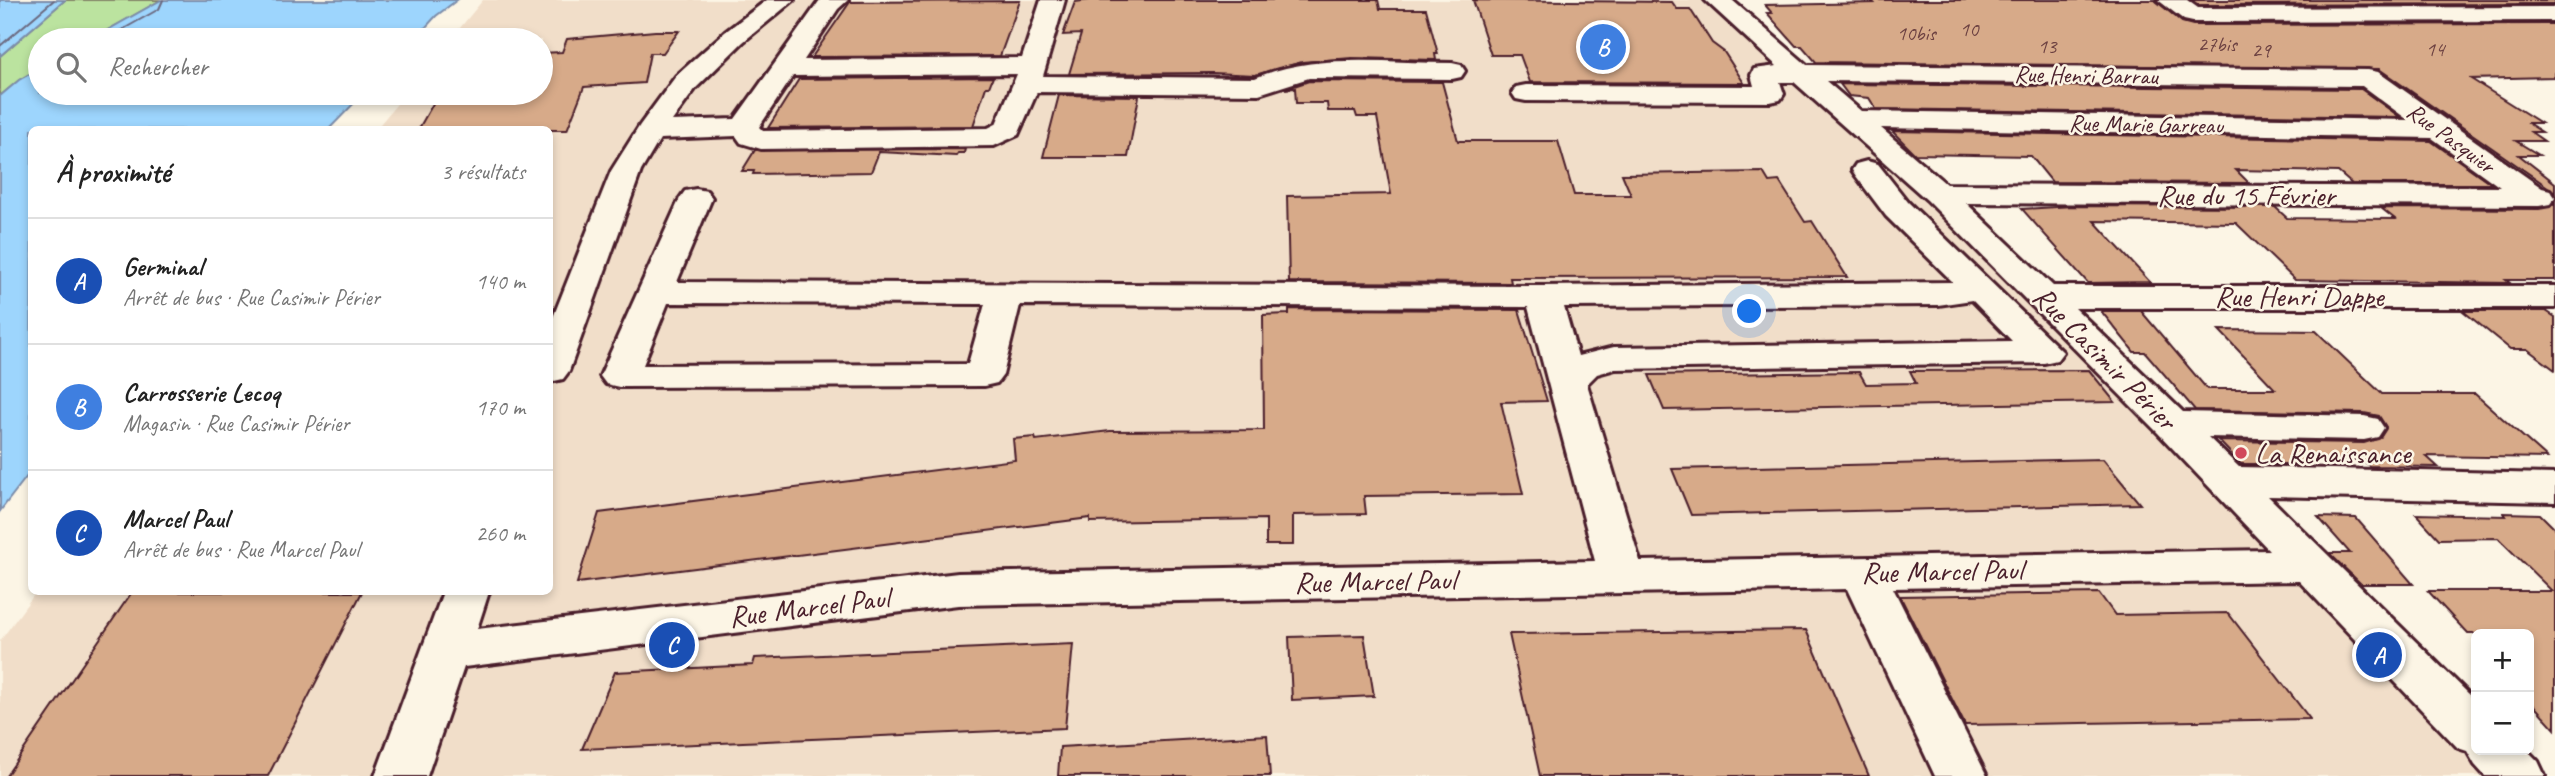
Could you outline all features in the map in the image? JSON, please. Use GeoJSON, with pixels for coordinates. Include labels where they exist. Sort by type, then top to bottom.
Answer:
{"type":"FeatureCollection","features":[{"type":"Feature","properties":{"kind":"street"},"geometry":{"type":"LineString","coordinates":[[553,363],[626,171],[650,131],[686,82],[734,37],[782,0]]}},
{"type":"Feature","properties":{"kind":"street"},"geometry":{"type":"LineString","coordinates":[[744,127],[829,4],[836,0]]}},
{"type":"Feature","properties":{"kind":"street"},"geometry":{"type":"LineString","coordinates":[[744,127],[751,136],[761,140],[994,137],[1008,129],[1030,75],[1053,0]]}},
{"type":"Feature","properties":{"kind":"street","name":"Rue Casimir Périer"},"geometry":{"type":"LineString","coordinates":[[1717,0],[1804,73],[1938,193],[2172,424],[2471,728]]}},
{"type":"Feature","properties":{"kind":"street"},"geometry":{"type":"LineString","coordinates":[[2170,0],[2193,15],[2555,14]]}},
{"type":"Feature","properties":{"kind":"street"},"geometry":{"type":"LineString","coordinates":[[785,68],[1030,75],[1259,86],[1287,74],[1310,70],[1452,71]]}},
{"type":"Feature","properties":{"kind":"street","name":"Rue Henri Barrau"},"geometry":{"type":"LineString","coordinates":[[1526,93],[1770,94],[1764,75],[1804,73],[2368,78]]}},
{"type":"Feature","properties":{"kind":"street","name":"Rue Pasquier"},"geometry":{"type":"LineString","coordinates":[[2368,78],[2438,129],[2544,197]]}},
{"type":"Feature","properties":{"kind":"street","name":"Rue Marie Garreau"},"geometry":{"type":"LineString","coordinates":[[1855,119],[2438,129]]}},
{"type":"Feature","properties":{"kind":"street"},"geometry":{"type":"LineString","coordinates":[[650,131],[744,127]]}},
{"type":"Feature","properties":{"kind":"street"},"geometry":{"type":"LineString","coordinates":[[1567,382],[1584,366],[1615,358],[2044,352],[1897,209],[1867,170]]}},
{"type":"Feature","properties":{"kind":"street","name":"Rue du 15 Février"},"geometry":{"type":"LineString","coordinates":[[1938,193],[2544,197]]}},
{"type":"Feature","properties":{"kind":"street"},"geometry":{"type":"LineString","coordinates":[[696,198],[619,376],[984,375],[1005,295]]}},
{"type":"Feature","properties":{"kind":"street"},"geometry":{"type":"LineString","coordinates":[[655,292],[1543,298],[1938,294],[1980,289]]}},
{"type":"Feature","properties":{"kind":"street","name":"Rue Henri Dappe"},"geometry":{"type":"LineString","coordinates":[[2043,297],[2555,296]]}},
{"type":"Feature","properties":{"kind":"street"},"geometry":{"type":"LineString","coordinates":[[1543,298],[1622,577]]}},
{"type":"Feature","properties":{"kind":"street"},"geometry":{"type":"LineString","coordinates":[[2172,424],[2364,428]]}},
{"type":"Feature","properties":{"kind":"street"},"geometry":{"type":"LineString","coordinates":[[2228,481],[2555,488]]}},
{"type":"Feature","properties":{"kind":"street","name":"Rue Marcel Paul"},"geometry":{"type":"LineString","coordinates":[[444,651],[958,589],[2310,565]]}},
{"type":"Feature","properties":{"kind":"street"},"geometry":{"type":"LineString","coordinates":[[1862,573],[1961,776]]}},
{"type":"Feature","properties":{"kind":"street"},"geometry":{"type":"LineString","coordinates":[[401,776],[465,595]]}},
{"type":"Feature","properties":{"kind":"street"},"geometry":{"type":"LineString","coordinates":[[2498,755],[2519,776]]}},
{"type":"Feature","properties":{"kind":"shaded area"},"geometry":{"type":"Polygon","coordinates":[[[483,0],[1717,0],[2245,502],[2471,728],[2471,755],[2498,755],[2519,776],[0,776],[0,641],[34,595],[553,595],[553,126],[378,126],[396,105],[553,105],[553,28],[460,28],[483,0]]]}},
{"type":"Feature","properties":{"kind":"green space"},"geometry":{"type":"Polygon","coordinates":[[[65,0],[161,0],[111,28],[32,28],[65,0]]]}},
{"type":"Feature","properties":{"kind":"green space"},"geometry":{"type":"Polygon","coordinates":[[[28,32],[28,75],[0,96],[0,56],[28,32]]]}},
{"type":"Feature","properties":{"kind":"water"},"geometry":{"type":"Polygon","coordinates":[[[0,0],[65,0],[32,28],[28,28],[28,32],[0,56],[0,0]]]}},
{"type":"Feature","properties":{"kind":"water"},"geometry":{"type":"Polygon","coordinates":[[[161,0],[457,0],[425,28],[111,28],[161,0]]]}},
{"type":"Feature","properties":{"kind":"water"},"geometry":{"type":"Polygon","coordinates":[[[28,75],[28,105],[352,105],[332,126],[28,126],[28,475],[0,511],[0,96],[28,75]]]}},
{"type":"Feature","properties":{"kind":"building"},"geometry":{"type":"Polygon","coordinates":[[[1378,0],[1380,9],[1426,9],[1438,54],[1435,54],[1436,60],[1352,58],[1302,62],[1255,75],[1069,74],[1081,34],[1063,35],[1075,2],[1378,0]]]}},
{"type":"Feature","properties":{"kind":"building"},"geometry":{"type":"Polygon","coordinates":[[[1473,0],[1672,2],[1677,9],[1690,9],[1712,43],[1724,52],[1744,83],[1530,82],[1520,55],[1491,55],[1473,0]]]}},
{"type":"Feature","properties":{"kind":"building"},"geometry":{"type":"Polygon","coordinates":[[[1871,0],[2155,0],[2182,22],[2193,25],[2555,24],[2555,77],[2471,79],[2541,123],[2528,123],[2542,132],[2531,132],[2544,141],[2516,141],[2539,155],[2519,155],[2555,183],[2555,192],[2379,69],[1816,62],[1802,46],[1796,46],[1767,13],[1772,13],[1765,5],[1874,3],[1871,0]]]}},
{"type":"Feature","properties":{"kind":"building"},"geometry":{"type":"Polygon","coordinates":[[[2191,0],[2555,0],[2555,4],[2199,5],[2191,0]]]}},
{"type":"Feature","properties":{"kind":"building"},"geometry":{"type":"Polygon","coordinates":[[[1020,1],[1000,56],[812,57],[850,2],[1020,1]]]}},
{"type":"Feature","properties":{"kind":"building"},"geometry":{"type":"Polygon","coordinates":[[[679,31],[663,53],[650,53],[644,83],[584,87],[567,130],[553,130],[553,126],[420,126],[432,105],[553,105],[553,52],[562,52],[567,39],[679,31]]]}},
{"type":"Feature","properties":{"kind":"building"},"geometry":{"type":"Polygon","coordinates":[[[993,77],[989,87],[986,87],[973,126],[768,128],[799,79],[993,77]]]}},
{"type":"Feature","properties":{"kind":"building"},"geometry":{"type":"Polygon","coordinates":[[[1309,81],[1442,82],[1458,141],[1558,141],[1574,195],[1631,195],[1622,174],[1763,172],[1769,182],[1779,181],[1805,222],[1812,221],[1847,277],[1510,278],[1511,283],[1289,282],[1287,196],[1391,194],[1377,117],[1357,117],[1355,111],[1328,111],[1327,103],[1296,103],[1295,88],[1285,89],[1309,81]]]}},
{"type":"Feature","properties":{"kind":"building"},"geometry":{"type":"Polygon","coordinates":[[[1840,84],[2361,89],[2400,117],[1876,109],[1869,98],[1849,96],[1840,84]]]}},
{"type":"Feature","properties":{"kind":"building"},"geometry":{"type":"Polygon","coordinates":[[[1059,95],[1139,96],[1128,157],[1043,157],[1059,95]]]}},
{"type":"Feature","properties":{"kind":"building"},"geometry":{"type":"Polygon","coordinates":[[[1892,131],[2431,141],[2492,184],[2352,184],[2338,172],[2236,170],[2249,183],[2052,182],[2031,156],[1915,154],[1892,131]]]}},
{"type":"Feature","properties":{"kind":"building"},"geometry":{"type":"Polygon","coordinates":[[[965,149],[964,153],[958,153],[956,156],[879,152],[871,172],[753,174],[754,171],[742,171],[755,150],[965,149]]]}},
{"type":"Feature","properties":{"kind":"building"},"geometry":{"type":"Polygon","coordinates":[[[2555,202],[2555,280],[2506,280],[2510,283],[2295,280],[2236,223],[2094,221],[2150,282],[2088,283],[2022,209],[2073,206],[2275,207],[2287,218],[2395,219],[2381,208],[2539,209],[2550,207],[2555,202]]]}},
{"type":"Feature","properties":{"kind":"building"},"geometry":{"type":"Polygon","coordinates":[[[1289,309],[1519,310],[1547,401],[1501,402],[1523,494],[1364,496],[1366,514],[1293,515],[1293,545],[1266,545],[1266,519],[1090,522],[1090,518],[577,583],[599,513],[1015,460],[1013,439],[1035,437],[1036,440],[1110,431],[1264,430],[1263,315],[1289,314],[1289,309]]]}},
{"type":"Feature","properties":{"kind":"building"},"geometry":{"type":"Polygon","coordinates":[[[2101,311],[2141,311],[2207,389],[2275,389],[2219,330],[2316,331],[2382,394],[2475,394],[2547,458],[2426,456],[2438,467],[2369,466],[2363,460],[2306,459],[2310,464],[2241,464],[2219,441],[2364,443],[2380,438],[2386,427],[2379,416],[2364,413],[2195,410],[2145,352],[2134,352],[2101,311]]]}},
{"type":"Feature","properties":{"kind":"building"},"geometry":{"type":"Polygon","coordinates":[[[2463,311],[2546,311],[2555,317],[2555,370],[2527,349],[2510,349],[2463,311]]]}},
{"type":"Feature","properties":{"kind":"building"},"geometry":{"type":"Polygon","coordinates":[[[2089,370],[2115,402],[1664,410],[1649,375],[1859,372],[1866,384],[1916,383],[1910,371],[2089,370]]]}},
{"type":"Feature","properties":{"kind":"building"},"geometry":{"type":"Polygon","coordinates":[[[2103,459],[2140,504],[1691,515],[1672,469],[2103,459]]]}},
{"type":"Feature","properties":{"kind":"building"},"geometry":{"type":"Polygon","coordinates":[[[2504,513],[2540,514],[2555,529],[2555,729],[2534,706],[2534,629],[2471,629],[2471,634],[2468,634],[2428,591],[2552,591],[2498,538],[2439,539],[2416,514],[2506,516],[2504,513]]]}},
{"type":"Feature","properties":{"kind":"building"},"geometry":{"type":"Polygon","coordinates":[[[2318,517],[2356,518],[2413,584],[2361,584],[2329,553],[2350,553],[2318,517]]]}},
{"type":"Feature","properties":{"kind":"building"},"geometry":{"type":"Polygon","coordinates":[[[2099,593],[2115,615],[2228,613],[2310,719],[1965,725],[1900,596],[2099,593]]]}},
{"type":"Feature","properties":{"kind":"building"},"geometry":{"type":"Polygon","coordinates":[[[130,595],[360,595],[268,776],[6,776],[130,595]]]}},
{"type":"Feature","properties":{"kind":"building"},"geometry":{"type":"Polygon","coordinates":[[[1806,630],[1869,776],[1540,776],[1509,634],[1806,630]]]}},
{"type":"Feature","properties":{"kind":"building"},"geometry":{"type":"Polygon","coordinates":[[[1364,635],[1374,696],[1292,700],[1289,637],[1364,635]]]}},
{"type":"Feature","properties":{"kind":"building"},"geometry":{"type":"Polygon","coordinates":[[[1073,644],[1065,728],[582,749],[615,672],[753,665],[755,658],[1073,644]]]}},
{"type":"Feature","properties":{"kind":"building"},"geometry":{"type":"Polygon","coordinates":[[[1267,735],[1270,776],[1058,776],[1060,747],[1267,735]]]}},
{"type":"Feature","properties":{"kind":"place","name":"Carrosserie Lecoq"},"geometry":{"type":"Point","coordinates":[1603,47]}},
{"type":"Feature","properties":{"kind":"place","name":"La Renaissance"},"geometry":{"type":"Point","coordinates":[2241,453]}},
{"type":"Feature","properties":{"kind":"place","name":"Marcel Paul"},"geometry":{"type":"Point","coordinates":[672,645]}},
{"type":"Feature","properties":{"kind":"place","name":"Germinal"},"geometry":{"type":"Point","coordinates":[2379,655]}}]}
